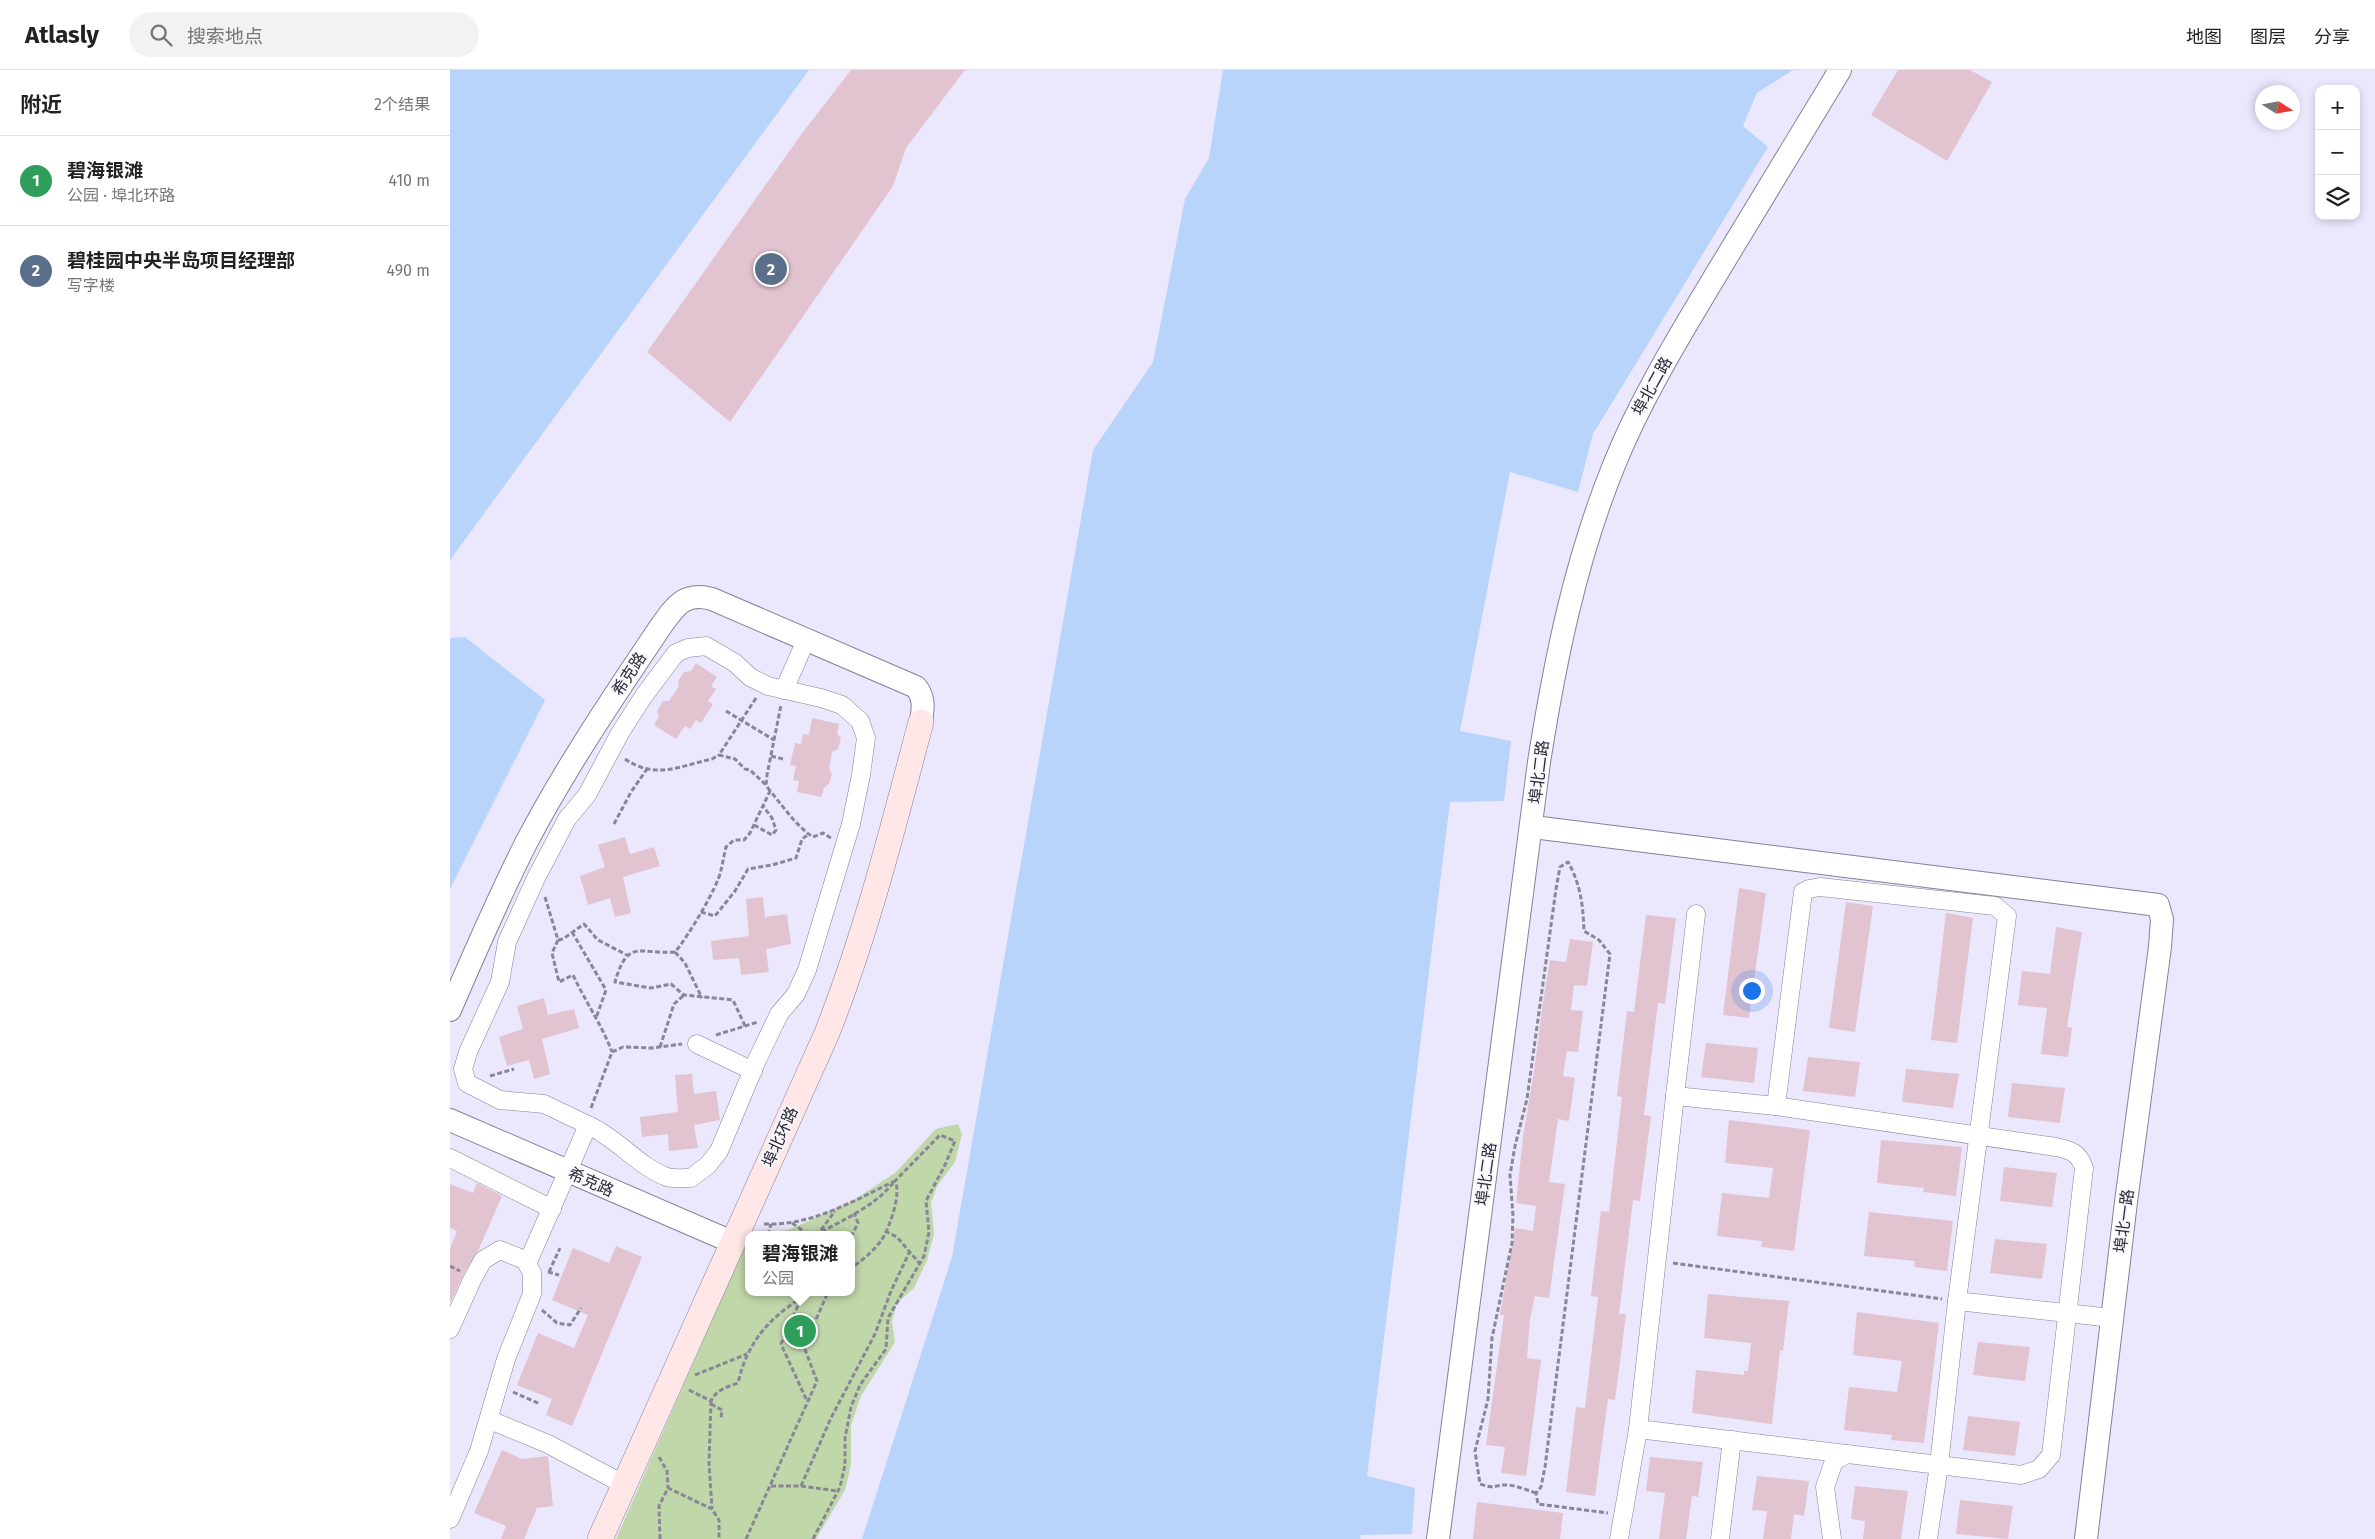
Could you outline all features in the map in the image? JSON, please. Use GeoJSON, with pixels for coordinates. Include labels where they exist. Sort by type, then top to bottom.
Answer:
{"type":"FeatureCollection","features":[{"type":"Feature","properties":{"kind":"main road","name":"埠北环路"},"geometry":{"type":"LineString","coordinates":[[600,1539],[827,1033],[844,988],[883,863],[921,722]]}},
{"type":"Feature","properties":{"kind":"street","name":"埠北二路"},"geometry":{"type":"LineString","coordinates":[[1438,1539],[1542,745],[1563,632],[1585,547],[1614,464],[1655,380],[1840,70]]}},
{"type":"Feature","properties":{"kind":"street","name":"希克路"},"geometry":{"type":"LineString","coordinates":[[450,1010],[493,911],[556,789],[629,674],[674,608],[694,596],[703,596],[916,687],[921,694],[923,705],[921,722]]}},
{"type":"Feature","properties":{"kind":"street"},"geometry":{"type":"LineString","coordinates":[[784,690],[806,640]]}},
{"type":"Feature","properties":{"kind":"street"},"geometry":{"type":"LineString","coordinates":[[706,646],[735,663],[750,677],[764,684],[784,690],[822,698],[842,705],[860,721],[866,738],[861,775],[844,849],[807,970],[796,994],[780,1014],[719,1151],[708,1165],[691,1178],[668,1177],[634,1157],[605,1133],[544,1104],[500,1100],[467,1083],[463,1070],[468,1052],[500,982],[507,942],[538,875],[567,819],[587,795],[612,748],[643,697],[676,653],[688,648],[706,646]]}},
{"type":"Feature","properties":{"kind":"street","name":"埠北一路"},"geometry":{"type":"LineString","coordinates":[[1532,828],[2158,904],[2162,919],[2160,947],[2112,1318],[2086,1539]]}},
{"type":"Feature","properties":{"kind":"street"},"geometry":{"type":"LineString","coordinates":[[1776,1106],[1803,892],[1820,887],[1996,906],[2008,916],[1957,1301],[1939,1464],[1928,1539]]}},
{"type":"Feature","properties":{"kind":"street"},"geometry":{"type":"LineString","coordinates":[[1619,1539],[1638,1429],[1696,914]]}},
{"type":"Feature","properties":{"kind":"street"},"geometry":{"type":"LineString","coordinates":[[696,1044],[753,1071]]}},
{"type":"Feature","properties":{"kind":"street"},"geometry":{"type":"LineString","coordinates":[[1638,1429],[2021,1475],[2039,1469],[2051,1455],[2084,1168],[2080,1157],[2071,1150],[1776,1106],[1675,1096]]}},
{"type":"Feature","properties":{"kind":"street","name":"希克路"},"geometry":{"type":"LineString","coordinates":[[450,1120],[732,1242]]}},
{"type":"Feature","properties":{"kind":"street"},"geometry":{"type":"LineString","coordinates":[[527,1264],[561,1201],[567,1172],[588,1125]]}},
{"type":"Feature","properties":{"kind":"street"},"geometry":{"type":"LineString","coordinates":[[450,1158],[561,1201]]}},
{"type":"Feature","properties":{"kind":"street"},"geometry":{"type":"LineString","coordinates":[[450,1329],[483,1260],[500,1250],[525,1260],[532,1273],[532,1294],[498,1386],[490,1420],[450,1519]]}},
{"type":"Feature","properties":{"kind":"street"},"geometry":{"type":"LineString","coordinates":[[1957,1301],[2112,1318]]}},
{"type":"Feature","properties":{"kind":"street"},"geometry":{"type":"LineString","coordinates":[[490,1420],[548,1444],[625,1485]]}},
{"type":"Feature","properties":{"kind":"street"},"geometry":{"type":"LineString","coordinates":[[1720,1539],[1732,1440]]}},
{"type":"Feature","properties":{"kind":"street"},"geometry":{"type":"LineString","coordinates":[[1832,1539],[1825,1487],[1834,1461],[1847,1454]]}},
{"type":"Feature","properties":{"kind":"path"},"geometry":{"type":"LineString","coordinates":[[612,748],[626,760],[647,769],[663,771],[712,759],[719,755],[764,684]]}},
{"type":"Feature","properties":{"kind":"path"},"geometry":{"type":"LineString","coordinates":[[766,785],[784,690]]}},
{"type":"Feature","properties":{"kind":"path"},"geometry":{"type":"LineString","coordinates":[[726,712],[774,740]]}},
{"type":"Feature","properties":{"kind":"path"},"geometry":{"type":"LineString","coordinates":[[719,755],[735,759],[745,769],[750,770],[766,785],[785,812],[809,834],[813,837],[823,834],[844,849]]}},
{"type":"Feature","properties":{"kind":"path"},"geometry":{"type":"LineString","coordinates":[[771,756],[783,759]]}},
{"type":"Feature","properties":{"kind":"path"},"geometry":{"type":"LineString","coordinates":[[614,824],[631,792],[647,769]]}},
{"type":"Feature","properties":{"kind":"path"},"geometry":{"type":"LineString","coordinates":[[675,952],[701,912],[721,872],[726,847],[734,840],[744,840],[754,826],[770,791]]}},
{"type":"Feature","properties":{"kind":"path"},"geometry":{"type":"LineString","coordinates":[[754,826],[772,835],[776,830],[772,818],[762,806]]}},
{"type":"Feature","properties":{"kind":"path"},"geometry":{"type":"LineString","coordinates":[[701,912],[715,916],[735,891],[748,869],[796,858],[802,839],[809,834]]}},
{"type":"Feature","properties":{"kind":"path"},"geometry":{"type":"LineString","coordinates":[[1568,862],[1576,876],[1582,899],[1584,932],[1599,940],[1610,954],[1545,1468],[1541,1487],[1536,1493],[1505,1484],[1493,1488],[1480,1484],[1475,1450],[1488,1399],[1492,1338],[1512,1243],[1513,1216],[1510,1174],[1515,1146],[1528,1099],[1560,867],[1568,862]]}},
{"type":"Feature","properties":{"kind":"path"},"geometry":{"type":"LineString","coordinates":[[538,875],[558,940]]}},
{"type":"Feature","properties":{"kind":"path"},"geometry":{"type":"LineString","coordinates":[[588,1125],[591,1107],[612,1052],[606,1034],[573,975],[559,982],[552,953],[558,940],[584,924],[598,940],[627,955]]}},
{"type":"Feature","properties":{"kind":"path"},"geometry":{"type":"LineString","coordinates":[[572,932],[606,990],[596,1018]]}},
{"type":"Feature","properties":{"kind":"path"},"geometry":{"type":"LineString","coordinates":[[702,998],[685,963],[675,952],[638,950],[627,955],[615,982],[651,988],[671,984],[684,995],[702,998],[733,1000],[745,1026]]}},
{"type":"Feature","properties":{"kind":"path"},"geometry":{"type":"LineString","coordinates":[[660,1047],[674,1004],[684,995]]}},
{"type":"Feature","properties":{"kind":"path"},"geometry":{"type":"LineString","coordinates":[[612,1052],[623,1047],[660,1047],[696,1044],[712,1036],[780,1014]]}},
{"type":"Feature","properties":{"kind":"path"},"geometry":{"type":"LineString","coordinates":[[813,1539],[837,1491],[844,1465],[845,1438],[851,1407],[860,1386],[886,1349],[888,1318],[924,1256],[929,1232],[926,1201],[946,1165],[955,1141],[940,1134],[886,1192],[822,1231]]}},
{"type":"Feature","properties":{"kind":"path"},"geometry":{"type":"LineString","coordinates":[[762,1224],[791,1222],[836,1211],[895,1181]]}},
{"type":"Feature","properties":{"kind":"path"},"geometry":{"type":"LineString","coordinates":[[855,1266],[882,1240],[895,1209],[898,1186],[895,1181]]}},
{"type":"Feature","properties":{"kind":"path"},"geometry":{"type":"LineString","coordinates":[[856,1202],[865,1206]]}},
{"type":"Feature","properties":{"kind":"path"},"geometry":{"type":"LineString","coordinates":[[821,1231],[836,1211]]}},
{"type":"Feature","properties":{"kind":"path"},"geometry":{"type":"LineString","coordinates":[[854,1213],[858,1223],[854,1231]]}},
{"type":"Feature","properties":{"kind":"path"},"geometry":{"type":"LineString","coordinates":[[791,1222],[803,1231]]}},
{"type":"Feature","properties":{"kind":"path"},"geometry":{"type":"LineString","coordinates":[[769,1231],[772,1224]]}},
{"type":"Feature","properties":{"kind":"path"},"geometry":{"type":"LineString","coordinates":[[885,1231],[897,1237],[920,1264]]}},
{"type":"Feature","properties":{"kind":"path"},"geometry":{"type":"LineString","coordinates":[[549,1272],[560,1248]]}},
{"type":"Feature","properties":{"kind":"path"},"geometry":{"type":"LineString","coordinates":[[801,1486],[831,1418],[875,1334],[891,1291],[910,1251]]}},
{"type":"Feature","properties":{"kind":"path"},"geometry":{"type":"LineString","coordinates":[[1657,1261],[1957,1301]]}},
{"type":"Feature","properties":{"kind":"path"},"geometry":{"type":"LineString","coordinates":[[719,1539],[719,1520],[712,1509],[709,1463],[711,1403],[714,1395],[723,1389],[738,1384],[743,1362],[773,1318],[805,1296]]}},
{"type":"Feature","properties":{"kind":"path"},"geometry":{"type":"LineString","coordinates":[[746,1539],[817,1381],[804,1347],[826,1296]]}},
{"type":"Feature","properties":{"kind":"path"},"geometry":{"type":"LineString","coordinates":[[802,1298],[781,1344],[808,1401]]}},
{"type":"Feature","properties":{"kind":"path"},"geometry":{"type":"LineString","coordinates":[[528,1304],[546,1312],[551,1320],[570,1325],[581,1308]]}},
{"type":"Feature","properties":{"kind":"path"},"geometry":{"type":"LineString","coordinates":[[693,1376],[748,1353]]}},
{"type":"Feature","properties":{"kind":"path"},"geometry":{"type":"LineString","coordinates":[[498,1386],[540,1404]]}},
{"type":"Feature","properties":{"kind":"path"},"geometry":{"type":"LineString","coordinates":[[688,1390],[722,1410],[721,1418]]}},
{"type":"Feature","properties":{"kind":"path"},"geometry":{"type":"LineString","coordinates":[[660,1457],[667,1471],[668,1488],[659,1506],[660,1539]]}},
{"type":"Feature","properties":{"kind":"path"},"geometry":{"type":"LineString","coordinates":[[771,1486],[801,1486],[837,1491]]}},
{"type":"Feature","properties":{"kind":"path"},"geometry":{"type":"LineString","coordinates":[[668,1488],[712,1509]]}},
{"type":"Feature","properties":{"kind":"path"},"geometry":{"type":"LineString","coordinates":[[1536,1493],[1538,1504],[1623,1516]]}},
{"type":"Feature","properties":{"kind":"green space"},"geometry":{"type":"Polygon","coordinates":[[[958,1124],[962,1134],[955,1162],[937,1186],[931,1203],[934,1234],[927,1260],[914,1288],[897,1303],[892,1321],[895,1342],[861,1396],[851,1425],[851,1465],[845,1490],[816,1539],[616,1539],[703,1341],[745,1237],[745,1296],[855,1296],[855,1231],[783,1231],[854,1200],[895,1173],[936,1129],[958,1124]]]}},
{"type":"Feature","properties":{"kind":"water"},"geometry":{"type":"Polygon","coordinates":[[[450,70],[809,70],[450,560],[450,70]]]}},
{"type":"Feature","properties":{"kind":"water"},"geometry":{"type":"Polygon","coordinates":[[[1223,70],[1793,70],[1757,93],[1743,126],[1768,147],[1593,434],[1578,492],[1510,472],[1460,731],[1511,741],[1504,801],[1450,802],[1367,1476],[1415,1488],[1412,1534],[1361,1535],[1360,1539],[862,1539],[952,1257],[1093,450],[1153,362],[1185,199],[1209,158],[1223,70]]]}},
{"type":"Feature","properties":{"kind":"water"},"geometry":{"type":"Polygon","coordinates":[[[465,637],[545,700],[450,889],[450,638],[465,637]]]}},
{"type":"Feature","properties":{"kind":"building"},"geometry":{"type":"Polygon","coordinates":[[[851,70],[965,70],[906,148],[893,186],[730,422],[647,352],[803,132],[851,70]]]}},
{"type":"Feature","properties":{"kind":"building"},"geometry":{"type":"Polygon","coordinates":[[[1898,70],[1970,70],[1992,82],[1947,161],[1871,115],[1898,70]]]}},
{"type":"Feature","properties":{"kind":"building"},"geometry":{"type":"Polygon","coordinates":[[[696,663],[717,677],[711,686],[716,689],[708,701],[713,704],[701,723],[696,720],[690,729],[685,726],[676,739],[654,725],[659,716],[657,711],[663,701],[669,701],[679,686],[678,681],[684,672],[691,671],[696,663]]]}},
{"type":"Feature","properties":{"kind":"building"},"geometry":{"type":"Polygon","coordinates":[[[812,718],[839,724],[837,734],[841,738],[838,749],[832,752],[829,769],[832,774],[829,784],[824,788],[821,797],[797,792],[799,781],[793,780],[796,766],[790,765],[795,743],[801,744],[803,734],[809,735],[812,718]]]}},
{"type":"Feature","properties":{"kind":"building"},"geometry":{"type":"Polygon","coordinates":[[[625,837],[630,854],[654,847],[660,866],[623,877],[631,913],[615,917],[610,898],[588,905],[580,876],[605,867],[598,845],[625,837]]]}},
{"type":"Feature","properties":{"kind":"building"},"geometry":{"type":"Polygon","coordinates":[[[1739,888],[1766,893],[1749,1018],[1723,1015],[1739,888]]]}},
{"type":"Feature","properties":{"kind":"building"},"geometry":{"type":"Polygon","coordinates":[[[763,897],[765,917],[787,914],[791,944],[766,949],[769,972],[741,975],[739,958],[713,960],[711,941],[749,936],[746,899],[763,897]]]}},
{"type":"Feature","properties":{"kind":"building"},"geometry":{"type":"Polygon","coordinates":[[[1846,902],[1873,906],[1855,1032],[1829,1028],[1846,902]]]}},
{"type":"Feature","properties":{"kind":"building"},"geometry":{"type":"Polygon","coordinates":[[[1946,913],[1973,918],[1957,1043],[1931,1040],[1946,913]]]}},
{"type":"Feature","properties":{"kind":"building"},"geometry":{"type":"Polygon","coordinates":[[[1646,915],[1676,918],[1665,1004],[1658,1003],[1644,1115],[1651,1116],[1640,1201],[1633,1200],[1619,1314],[1626,1314],[1615,1400],[1608,1399],[1595,1496],[1566,1492],[1576,1407],[1585,1408],[1598,1297],[1591,1296],[1601,1211],[1609,1212],[1622,1097],[1617,1096],[1627,1011],[1634,1012],[1646,915]]]}},
{"type":"Feature","properties":{"kind":"building"},"geometry":{"type":"Polygon","coordinates":[[[2056,927],[2082,932],[2067,1027],[2072,1028],[2068,1057],[2041,1054],[2047,1008],[2018,1005],[2022,971],[2050,974],[2056,927]]]}},
{"type":"Feature","properties":{"kind":"building"},"geometry":{"type":"Polygon","coordinates":[[[1570,939],[1593,942],[1587,986],[1574,985],[1571,1010],[1583,1011],[1578,1052],[1567,1051],[1563,1076],[1575,1078],[1569,1121],[1558,1119],[1549,1182],[1565,1184],[1549,1298],[1535,1296],[1530,1319],[1527,1358],[1541,1360],[1526,1476],[1501,1473],[1505,1447],[1486,1445],[1504,1315],[1500,1315],[1515,1228],[1533,1231],[1536,1206],[1516,1203],[1523,1137],[1543,1002],[1550,960],[1566,962],[1570,939]]]}},
{"type":"Feature","properties":{"kind":"building"},"geometry":{"type":"Polygon","coordinates":[[[544,998],[548,1015],[574,1009],[579,1028],[542,1039],[550,1074],[534,1079],[529,1060],[507,1066],[499,1037],[523,1029],[517,1006],[544,998]]]}},
{"type":"Feature","properties":{"kind":"building"},"geometry":{"type":"Polygon","coordinates":[[[1706,1043],[1758,1048],[1754,1083],[1701,1077],[1706,1043]]]}},
{"type":"Feature","properties":{"kind":"building"},"geometry":{"type":"Polygon","coordinates":[[[1808,1057],[1860,1062],[1855,1097],[1803,1091],[1808,1057]]]}},
{"type":"Feature","properties":{"kind":"building"},"geometry":{"type":"Polygon","coordinates":[[[1906,1069],[1959,1074],[1953,1108],[1902,1102],[1906,1069]]]}},
{"type":"Feature","properties":{"kind":"building"},"geometry":{"type":"Polygon","coordinates":[[[692,1074],[694,1094],[716,1091],[720,1120],[694,1125],[698,1148],[669,1151],[668,1134],[642,1137],[640,1117],[678,1112],[675,1075],[692,1074]]]}},
{"type":"Feature","properties":{"kind":"building"},"geometry":{"type":"Polygon","coordinates":[[[2012,1083],[2065,1088],[2060,1123],[2008,1117],[2012,1083]]]}},
{"type":"Feature","properties":{"kind":"building"},"geometry":{"type":"Polygon","coordinates":[[[1729,1120],[1810,1130],[1794,1251],[1761,1247],[1762,1241],[1717,1236],[1722,1193],[1769,1198],[1773,1168],[1725,1163],[1729,1120]]]}},
{"type":"Feature","properties":{"kind":"building"},"geometry":{"type":"Polygon","coordinates":[[[1881,1140],[1962,1147],[1956,1196],[1923,1192],[1924,1188],[1877,1183],[1881,1140]]]}},
{"type":"Feature","properties":{"kind":"building"},"geometry":{"type":"Polygon","coordinates":[[[2004,1167],[2057,1173],[2052,1207],[2000,1201],[2004,1167]]]}},
{"type":"Feature","properties":{"kind":"building"},"geometry":{"type":"Polygon","coordinates":[[[477,1183],[502,1196],[478,1251],[463,1275],[450,1303],[450,1248],[457,1231],[450,1228],[450,1184],[473,1193],[477,1183]]]}},
{"type":"Feature","properties":{"kind":"building"},"geometry":{"type":"Polygon","coordinates":[[[1869,1212],[1953,1221],[1947,1271],[1914,1267],[1915,1261],[1864,1256],[1869,1212]]]}},
{"type":"Feature","properties":{"kind":"building"},"geometry":{"type":"Polygon","coordinates":[[[1995,1239],[2047,1244],[2042,1279],[1990,1273],[1995,1239]]]}},
{"type":"Feature","properties":{"kind":"building"},"geometry":{"type":"Polygon","coordinates":[[[616,1246],[642,1257],[572,1426],[546,1415],[552,1399],[517,1385],[538,1333],[574,1348],[588,1315],[552,1300],[573,1248],[609,1263],[616,1246]]]}},
{"type":"Feature","properties":{"kind":"building"},"geometry":{"type":"Polygon","coordinates":[[[1708,1294],[1789,1301],[1783,1351],[1780,1350],[1772,1424],[1692,1413],[1696,1370],[1744,1375],[1744,1371],[1748,1371],[1751,1343],[1704,1338],[1708,1294]]]}},
{"type":"Feature","properties":{"kind":"building"},"geometry":{"type":"Polygon","coordinates":[[[1857,1312],[1939,1323],[1924,1443],[1891,1440],[1892,1435],[1844,1430],[1849,1387],[1897,1392],[1902,1361],[1853,1355],[1857,1312]]]}},
{"type":"Feature","properties":{"kind":"building"},"geometry":{"type":"Polygon","coordinates":[[[1978,1342],[2030,1347],[2025,1381],[1973,1375],[1978,1342]]]}},
{"type":"Feature","properties":{"kind":"building"},"geometry":{"type":"Polygon","coordinates":[[[1968,1416],[2020,1422],[2015,1456],[1963,1450],[1968,1416]]]}},
{"type":"Feature","properties":{"kind":"building"},"geometry":{"type":"Polygon","coordinates":[[[502,1450],[522,1459],[548,1456],[553,1506],[537,1508],[524,1539],[501,1539],[506,1526],[474,1513],[502,1450]]]}},
{"type":"Feature","properties":{"kind":"building"},"geometry":{"type":"Polygon","coordinates":[[[1650,1457],[1703,1462],[1698,1497],[1692,1496],[1686,1539],[1659,1539],[1665,1493],[1646,1491],[1650,1457]]]}},
{"type":"Feature","properties":{"kind":"building"},"geometry":{"type":"Polygon","coordinates":[[[1757,1476],[1809,1481],[1804,1516],[1794,1514],[1791,1539],[1763,1539],[1767,1511],[1752,1510],[1757,1476]]]}},
{"type":"Feature","properties":{"kind":"building"},"geometry":{"type":"Polygon","coordinates":[[[1855,1486],[1908,1491],[1901,1539],[1863,1539],[1865,1521],[1851,1519],[1855,1486]]]}},
{"type":"Feature","properties":{"kind":"building"},"geometry":{"type":"Polygon","coordinates":[[[1960,1500],[2013,1506],[2008,1539],[1956,1534],[1960,1500]]]}},
{"type":"Feature","properties":{"kind":"building"},"geometry":{"type":"Polygon","coordinates":[[[1477,1502],[1563,1513],[1560,1539],[1473,1539],[1477,1502]]]}},
{"type":"Feature","properties":{"kind":"place","name":"碧桂园中央半岛项目经理部"},"geometry":{"type":"Point","coordinates":[771,269]}},
{"type":"Feature","properties":{"kind":"place","name":"碧海银滩"},"geometry":{"type":"Point","coordinates":[800,1331]}}]}
